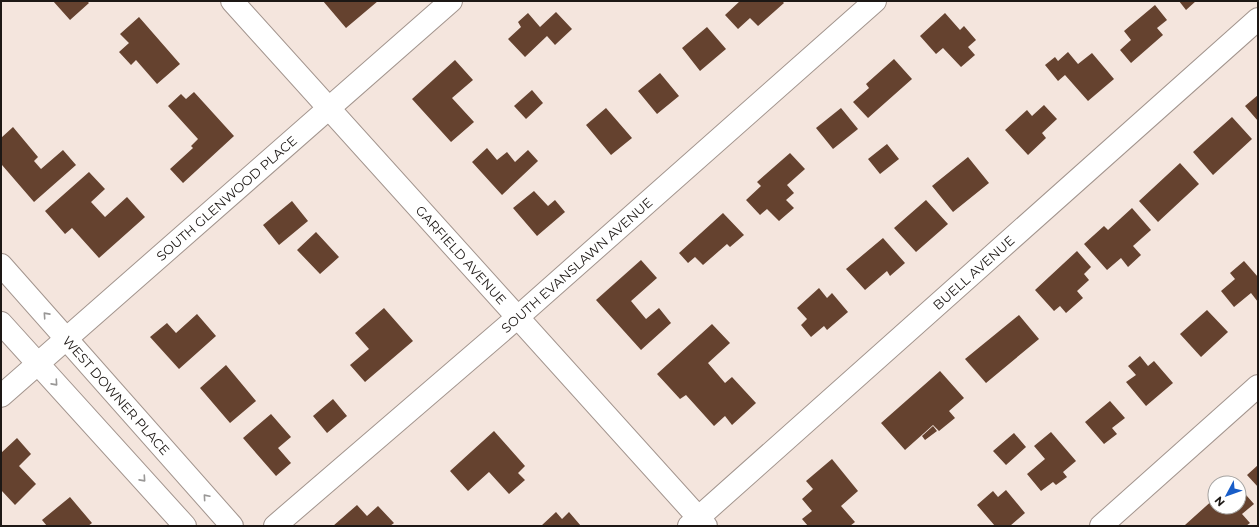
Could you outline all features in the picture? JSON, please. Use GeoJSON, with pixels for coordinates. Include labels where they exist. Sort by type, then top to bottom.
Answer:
{"type":"FeatureCollection","features":[{"type":"Feature","properties":{"kind":"street","name":"GARFIELD AVENUE"},"geometry":{"type":"LineString","coordinates":[[232,1],[518,317],[698,523]]}},
{"type":"Feature","properties":{"kind":"street","name":"SOUTH GLENWOOD PLACE"},"geometry":{"type":"LineString","coordinates":[[1,396],[451,1]]}},
{"type":"Feature","properties":{"kind":"street","name":"SOUTH EVANSLAWN AVENUE"},"geometry":{"type":"LineString","coordinates":[[275,526],[518,317],[875,1]]}},
{"type":"Feature","properties":{"kind":"street","name":"BUELL AVENUE"},"geometry":{"type":"LineString","coordinates":[[698,523],[1258,19]]}},
{"type":"Feature","properties":{"kind":"street","name":"WEST DOWNER PLACE"},"geometry":{"type":"LineString","coordinates":[[1,265],[232,526]]}},
{"type":"Feature","properties":{"kind":"street"},"geometry":{"type":"LineString","coordinates":[[1,322],[185,526]]}},
{"type":"Feature","properties":{"kind":"street"},"geometry":{"type":"LineString","coordinates":[[1101,526],[1258,386]]}},
{"type":"Feature","properties":{"kind":"building"},"geometry":{"type":"Polygon","coordinates":[[[53,1],[87,1],[89,3],[70,20],[53,1]]]}},
{"type":"Feature","properties":{"kind":"building"},"geometry":{"type":"Polygon","coordinates":[[[323,1],[378,1],[346,28],[323,1]]]}},
{"type":"Feature","properties":{"kind":"building"},"geometry":{"type":"Polygon","coordinates":[[[740,1],[782,1],[784,3],[758,26],[750,18],[738,29],[725,15],[740,1]]]}},
{"type":"Feature","properties":{"kind":"building"},"geometry":{"type":"Polygon","coordinates":[[[1179,1],[1196,1],[1186,10],[1179,1]]]}},
{"type":"Feature","properties":{"kind":"building"},"geometry":{"type":"Polygon","coordinates":[[[1155,5],[1167,20],[1157,28],[1163,35],[1131,63],[1120,50],[1131,40],[1124,31],[1155,5]]]}},
{"type":"Feature","properties":{"kind":"building"},"geometry":{"type":"Polygon","coordinates":[[[556,12],[572,29],[555,45],[547,36],[525,57],[508,39],[521,27],[518,22],[528,13],[540,27],[556,12]]]}},
{"type":"Feature","properties":{"kind":"building"},"geometry":{"type":"Polygon","coordinates":[[[945,13],[960,30],[964,26],[976,40],[968,47],[975,55],[961,67],[943,48],[936,54],[920,36],[945,13]]]}},
{"type":"Feature","properties":{"kind":"building"},"geometry":{"type":"Polygon","coordinates":[[[139,17],[180,64],[157,84],[136,60],[131,65],[119,52],[129,43],[120,34],[139,17]]]}},
{"type":"Feature","properties":{"kind":"building"},"geometry":{"type":"Polygon","coordinates":[[[707,27],[726,49],[700,71],[682,48],[707,27]]]}},
{"type":"Feature","properties":{"kind":"building"},"geometry":{"type":"Polygon","coordinates":[[[1068,52],[1078,64],[1092,53],[1114,79],[1088,101],[1065,75],[1058,81],[1045,65],[1055,57],[1058,61],[1068,52]]]}},
{"type":"Feature","properties":{"kind":"building"},"geometry":{"type":"Polygon","coordinates":[[[894,59],[912,79],[868,118],[853,102],[869,88],[866,84],[894,59]]]}},
{"type":"Feature","properties":{"kind":"building"},"geometry":{"type":"Polygon","coordinates":[[[455,60],[473,80],[452,98],[474,122],[451,142],[412,99],[455,60]]]}},
{"type":"Feature","properties":{"kind":"building"},"geometry":{"type":"Polygon","coordinates":[[[660,73],[679,96],[657,114],[638,91],[660,73]]]}},
{"type":"Feature","properties":{"kind":"building"},"geometry":{"type":"Polygon","coordinates":[[[532,90],[543,103],[526,119],[514,106],[532,90]]]}},
{"type":"Feature","properties":{"kind":"building"},"geometry":{"type":"Polygon","coordinates":[[[194,92],[234,136],[183,183],[170,169],[193,148],[191,146],[198,139],[168,106],[181,94],[186,99],[194,92]]]}},
{"type":"Feature","properties":{"kind":"building"},"geometry":{"type":"Polygon","coordinates":[[[1258,95],[1258,121],[1245,106],[1258,95]]]}},
{"type":"Feature","properties":{"kind":"building"},"geometry":{"type":"Polygon","coordinates":[[[1044,105],[1057,119],[1042,133],[1046,138],[1028,155],[1005,130],[1027,110],[1032,116],[1044,105]]]}},
{"type":"Feature","properties":{"kind":"building"},"geometry":{"type":"Polygon","coordinates":[[[606,108],[632,138],[611,155],[586,125],[606,108]]]}},
{"type":"Feature","properties":{"kind":"building"},"geometry":{"type":"Polygon","coordinates":[[[841,108],[858,129],[833,149],[816,128],[841,108]]]}},
{"type":"Feature","properties":{"kind":"building"},"geometry":{"type":"Polygon","coordinates":[[[1232,117],[1252,139],[1213,175],[1193,152],[1232,117]]]}},
{"type":"Feature","properties":{"kind":"building"},"geometry":{"type":"Polygon","coordinates":[[[13,127],[38,157],[34,161],[41,169],[63,150],[76,165],[34,202],[2,165],[1,166],[1,138],[13,127]]]}},
{"type":"Feature","properties":{"kind":"building"},"geometry":{"type":"Polygon","coordinates":[[[887,144],[899,159],[880,174],[868,159],[887,144]]]}},
{"type":"Feature","properties":{"kind":"building"},"geometry":{"type":"Polygon","coordinates":[[[487,148],[497,160],[507,152],[515,162],[528,150],[538,161],[502,195],[472,162],[487,148]]]}},
{"type":"Feature","properties":{"kind":"building"},"geometry":{"type":"Polygon","coordinates":[[[790,153],[805,169],[787,185],[794,193],[786,200],[794,208],[779,221],[767,209],[760,215],[746,200],[761,186],[757,182],[790,153]]]}},
{"type":"Feature","properties":{"kind":"building"},"geometry":{"type":"Polygon","coordinates":[[[968,157],[989,183],[953,212],[932,186],[968,157]]]}},
{"type":"Feature","properties":{"kind":"building"},"geometry":{"type":"Polygon","coordinates":[[[1180,163],[1199,184],[1158,222],[1139,201],[1180,163]]]}},
{"type":"Feature","properties":{"kind":"building"},"geometry":{"type":"Polygon","coordinates":[[[89,172],[105,189],[91,202],[105,217],[127,197],[145,217],[99,258],[72,228],[65,234],[45,211],[89,172]]]}},
{"type":"Feature","properties":{"kind":"building"},"geometry":{"type":"Polygon","coordinates":[[[534,191],[548,206],[555,200],[565,212],[537,236],[513,208],[534,191]]]}},
{"type":"Feature","properties":{"kind":"building"},"geometry":{"type":"Polygon","coordinates":[[[926,200],[948,224],[916,252],[894,228],[926,200]]]}},
{"type":"Feature","properties":{"kind":"building"},"geometry":{"type":"Polygon","coordinates":[[[292,201],[308,221],[279,245],[263,225],[292,201]]]}},
{"type":"Feature","properties":{"kind":"building"},"geometry":{"type":"Polygon","coordinates":[[[1132,208],[1151,230],[1133,246],[1141,255],[1128,267],[1121,258],[1107,270],[1084,244],[1104,226],[1108,230],[1132,208]]]}},
{"type":"Feature","properties":{"kind":"building"},"geometry":{"type":"Polygon","coordinates":[[[723,213],[744,235],[730,247],[727,244],[703,265],[695,257],[688,263],[679,253],[723,213]]]}},
{"type":"Feature","properties":{"kind":"building"},"geometry":{"type":"Polygon","coordinates":[[[316,232],[339,257],[320,274],[297,250],[316,232]]]}},
{"type":"Feature","properties":{"kind":"building"},"geometry":{"type":"Polygon","coordinates":[[[883,238],[905,263],[890,276],[887,271],[865,290],[846,269],[883,238]]]}},
{"type":"Feature","properties":{"kind":"building"},"geometry":{"type":"Polygon","coordinates":[[[1077,251],[1091,267],[1084,274],[1089,280],[1077,291],[1083,298],[1066,313],[1060,306],[1054,311],[1035,290],[1077,251]]]}},
{"type":"Feature","properties":{"kind":"building"},"geometry":{"type":"Polygon","coordinates":[[[641,260],[657,278],[631,301],[646,319],[659,308],[671,323],[641,350],[596,300],[641,260]]]}},
{"type":"Feature","properties":{"kind":"building"},"geometry":{"type":"Polygon","coordinates":[[[1244,261],[1258,277],[1258,302],[1251,293],[1234,307],[1221,291],[1235,279],[1230,273],[1244,261]]]}},
{"type":"Feature","properties":{"kind":"building"},"geometry":{"type":"Polygon","coordinates":[[[819,288],[827,298],[832,293],[848,312],[827,330],[824,326],[811,337],[801,325],[807,319],[797,308],[819,288]]]}},
{"type":"Feature","properties":{"kind":"building"},"geometry":{"type":"Polygon","coordinates":[[[384,308],[413,341],[365,382],[350,365],[369,349],[355,333],[384,308]]]}},
{"type":"Feature","properties":{"kind":"building"},"geometry":{"type":"Polygon","coordinates":[[[1207,310],[1228,332],[1201,357],[1180,334],[1207,310]]]}},
{"type":"Feature","properties":{"kind":"building"},"geometry":{"type":"Polygon","coordinates":[[[197,314],[216,336],[179,369],[150,337],[167,323],[176,333],[197,314]]]}},
{"type":"Feature","properties":{"kind":"building"},"geometry":{"type":"Polygon","coordinates":[[[1019,315],[1039,339],[986,383],[965,359],[1019,315]]]}},
{"type":"Feature","properties":{"kind":"building"},"geometry":{"type":"Polygon","coordinates":[[[712,324],[730,343],[708,363],[725,383],[732,377],[756,403],[732,425],[725,416],[714,426],[686,395],[680,399],[657,374],[712,324]]]}},
{"type":"Feature","properties":{"kind":"building"},"geometry":{"type":"Polygon","coordinates":[[[1140,356],[1148,366],[1154,361],[1173,383],[1146,406],[1126,382],[1136,375],[1128,366],[1140,356]]]}},
{"type":"Feature","properties":{"kind":"building"},"geometry":{"type":"Polygon","coordinates":[[[226,365],[256,401],[230,423],[200,388],[226,365]]]}},
{"type":"Feature","properties":{"kind":"building"},"geometry":{"type":"Polygon","coordinates":[[[940,371],[964,398],[949,411],[955,418],[939,431],[933,425],[905,450],[881,423],[940,371]]]}},
{"type":"Feature","properties":{"kind":"building"},"geometry":{"type":"Polygon","coordinates":[[[333,399],[347,416],[327,433],[313,416],[333,399]]]}},
{"type":"Feature","properties":{"kind":"building"},"geometry":{"type":"Polygon","coordinates":[[[1110,401],[1125,418],[1112,428],[1117,434],[1104,444],[1085,422],[1110,401]]]}},
{"type":"Feature","properties":{"kind":"building"},"geometry":{"type":"Polygon","coordinates":[[[271,414],[291,437],[278,448],[291,463],[276,476],[243,438],[271,414]]]}},
{"type":"Feature","properties":{"kind":"building"},"geometry":{"type":"Polygon","coordinates":[[[933,426],[937,431],[925,440],[922,436],[933,426]]]}},
{"type":"Feature","properties":{"kind":"building"},"geometry":{"type":"Polygon","coordinates":[[[494,431],[525,466],[518,473],[525,480],[509,494],[489,472],[468,491],[450,471],[494,431]]]}},
{"type":"Feature","properties":{"kind":"building"},"geometry":{"type":"Polygon","coordinates":[[[1051,432],[1076,461],[1063,472],[1067,477],[1056,485],[1053,482],[1041,491],[1027,474],[1045,459],[1034,446],[1051,432]]]}},
{"type":"Feature","properties":{"kind":"building"},"geometry":{"type":"Polygon","coordinates":[[[1014,433],[1026,447],[1006,465],[993,451],[1014,433]]]}},
{"type":"Feature","properties":{"kind":"building"},"geometry":{"type":"Polygon","coordinates":[[[17,438],[31,454],[19,466],[36,484],[15,505],[1,490],[1,453],[17,438]]]}},
{"type":"Feature","properties":{"kind":"building"},"geometry":{"type":"Polygon","coordinates":[[[832,459],[858,491],[841,506],[855,522],[850,526],[808,526],[802,519],[812,511],[802,499],[813,489],[806,481],[832,459]]]}},
{"type":"Feature","properties":{"kind":"building"},"geometry":{"type":"Polygon","coordinates":[[[1258,465],[1258,487],[1247,475],[1258,465]]]}},
{"type":"Feature","properties":{"kind":"building"},"geometry":{"type":"Polygon","coordinates":[[[1006,490],[1025,513],[1010,526],[995,526],[977,505],[993,491],[998,497],[1006,490]]]}},
{"type":"Feature","properties":{"kind":"building"},"geometry":{"type":"Polygon","coordinates":[[[1247,496],[1254,504],[1247,510],[1247,496]]]}},
{"type":"Feature","properties":{"kind":"building"},"geometry":{"type":"Polygon","coordinates":[[[70,497],[92,523],[88,526],[47,526],[42,520],[70,497]]]}},
{"type":"Feature","properties":{"kind":"building"},"geometry":{"type":"Polygon","coordinates":[[[357,505],[367,516],[378,506],[394,523],[390,526],[333,526],[357,505]]]}},
{"type":"Feature","properties":{"kind":"building"},"geometry":{"type":"Polygon","coordinates":[[[1207,505],[1207,515],[1243,515],[1250,523],[1246,526],[1185,525],[1207,505]]]}},
{"type":"Feature","properties":{"kind":"building"},"geometry":{"type":"Polygon","coordinates":[[[556,512],[562,519],[569,512],[581,526],[541,526],[556,512]]]}}]}
